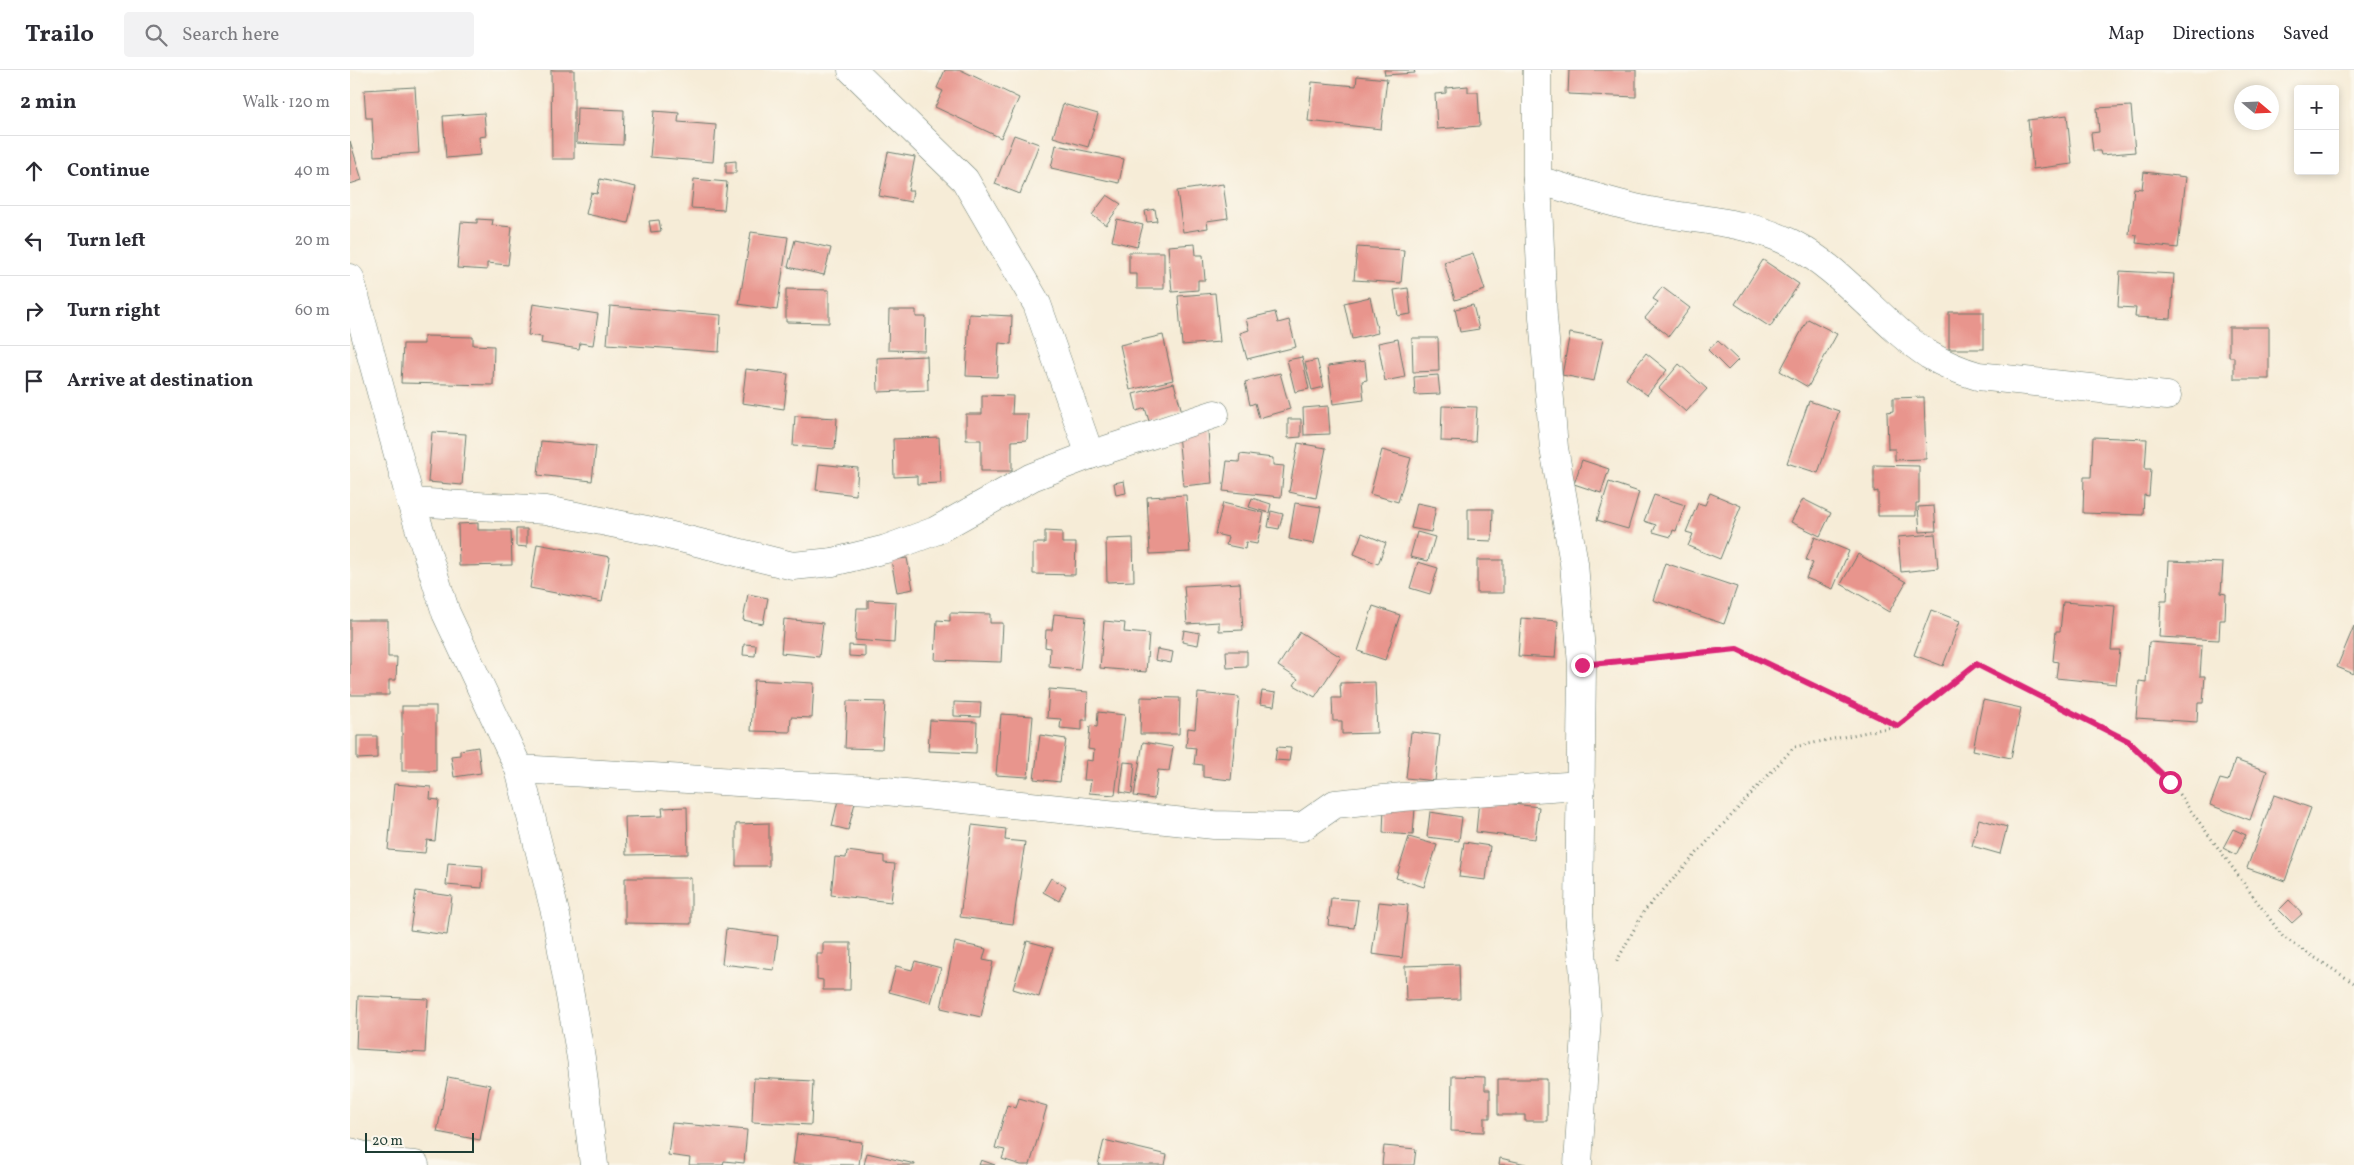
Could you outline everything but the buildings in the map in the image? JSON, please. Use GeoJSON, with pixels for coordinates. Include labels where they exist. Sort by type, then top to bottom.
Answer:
{"type":"FeatureCollection","features":[{"type":"Feature","properties":{"kind":"street"},"geometry":{"type":"LineString","coordinates":[[852,70],[965,180],[1037,304],[1090,455]]}},
{"type":"Feature","properties":{"kind":"street"},"geometry":{"type":"LineString","coordinates":[[1537,70],[1537,180],[1542,317],[1554,448],[1574,563],[1582,665],[1580,912],[1587,1016],[1578,1165]]}},
{"type":"Feature","properties":{"kind":"street"},"geometry":{"type":"LineString","coordinates":[[1537,180],[1650,211],[1696,216],[1748,227],[1790,242],[1826,264],[1895,328],[1930,355],[1971,374],[2167,396]]}},
{"type":"Feature","properties":{"kind":"street"},"geometry":{"type":"LineString","coordinates":[[350,278],[411,502],[446,613],[519,769],[556,916],[581,1058],[594,1165]]}},
{"type":"Feature","properties":{"kind":"street"},"geometry":{"type":"LineString","coordinates":[[411,502],[546,510],[652,532],[793,566],[842,560],[886,549],[935,531],[1032,477],[1090,455],[1215,414]]}},
{"type":"Feature","properties":{"kind":"street"},"geometry":{"type":"LineString","coordinates":[[519,769],[886,791],[1214,825],[1302,827],[1335,804],[1403,797],[1581,785]]}},
{"type":"Feature","properties":{"kind":"street"},"geometry":{"type":"LineString","coordinates":[[350,1152],[399,1164]]}},
{"type":"Feature","properties":{"kind":"path"},"geometry":{"type":"LineString","coordinates":[[1582,665],[1737,649],[1898,726]]}},
{"type":"Feature","properties":{"kind":"path"},"geometry":{"type":"LineString","coordinates":[[1616,963],[1644,911],[1794,747],[1898,726],[1976,664],[2128,741],[2170,782],[2283,937],[2354,983]]}},
{"type":"Feature","properties":{"kind":"route"},"geometry":{"type":"LineString","coordinates":[[1582,665],[1737,649],[1898,726],[1976,664],[2128,741],[2170,782]]}}]}
